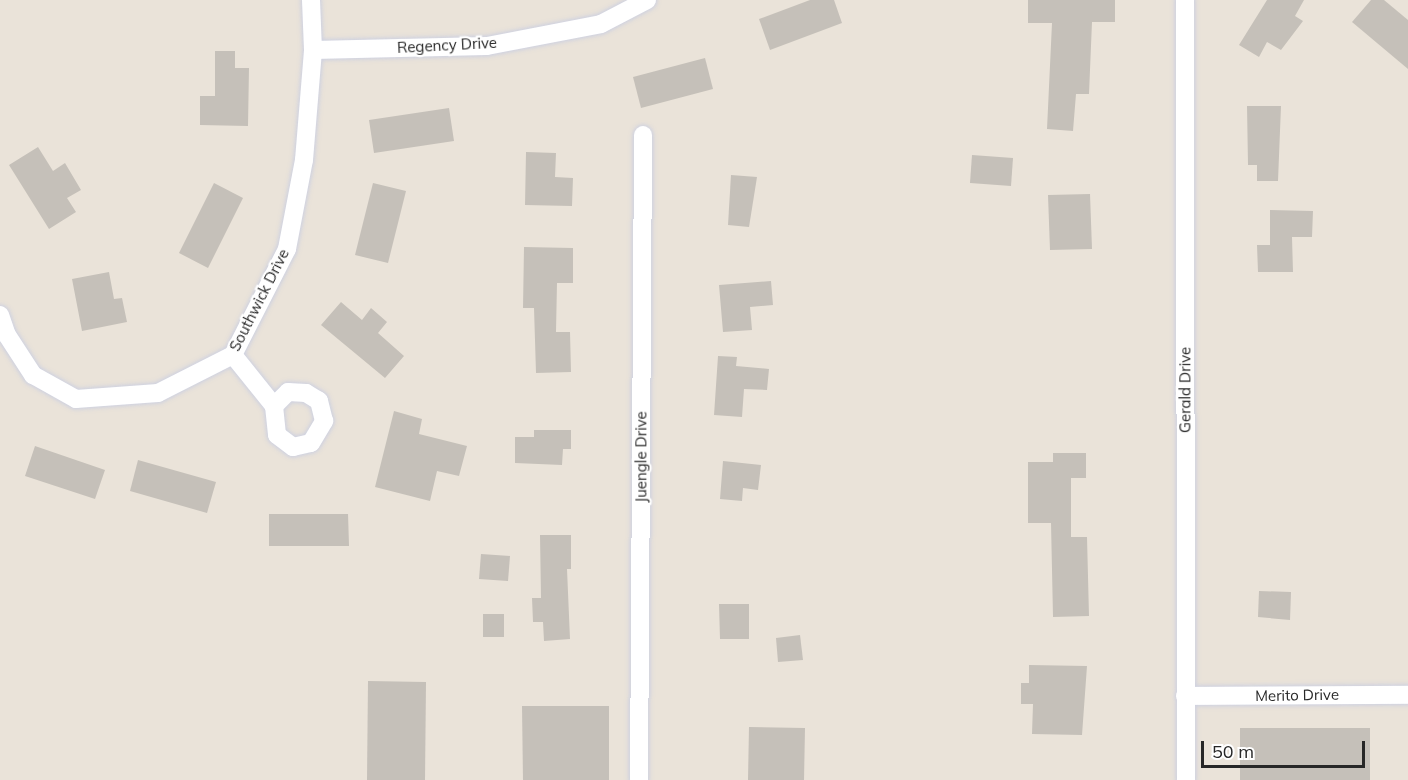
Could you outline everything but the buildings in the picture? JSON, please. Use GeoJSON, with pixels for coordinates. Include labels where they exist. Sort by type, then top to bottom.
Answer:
{"type":"FeatureCollection","features":[{"type":"Feature","properties":{"kind":"street","name":"Southwick Drive"},"geometry":{"type":"LineString","coordinates":[[0,315],[7,335],[33,375],[76,399],[158,393],[233,356],[287,249],[304,160],[313,50],[311,0]]}},
{"type":"Feature","properties":{"kind":"street","name":"Regency Drive"},"geometry":{"type":"LineString","coordinates":[[313,50],[487,46],[600,24],[647,0]]}},
{"type":"Feature","properties":{"kind":"street","name":"Gerald Drive"},"geometry":{"type":"LineString","coordinates":[[1185,0],[1186,780]]}},
{"type":"Feature","properties":{"kind":"street","name":"Juengle Drive"},"geometry":{"type":"LineString","coordinates":[[639,780],[643,135]]}},
{"type":"Feature","properties":{"kind":"street"},"geometry":{"type":"LineString","coordinates":[[233,356],[274,406]]}},
{"type":"Feature","properties":{"kind":"street","name":"Merito Drive"},"geometry":{"type":"LineString","coordinates":[[1185,696],[1408,695]]}}]}
